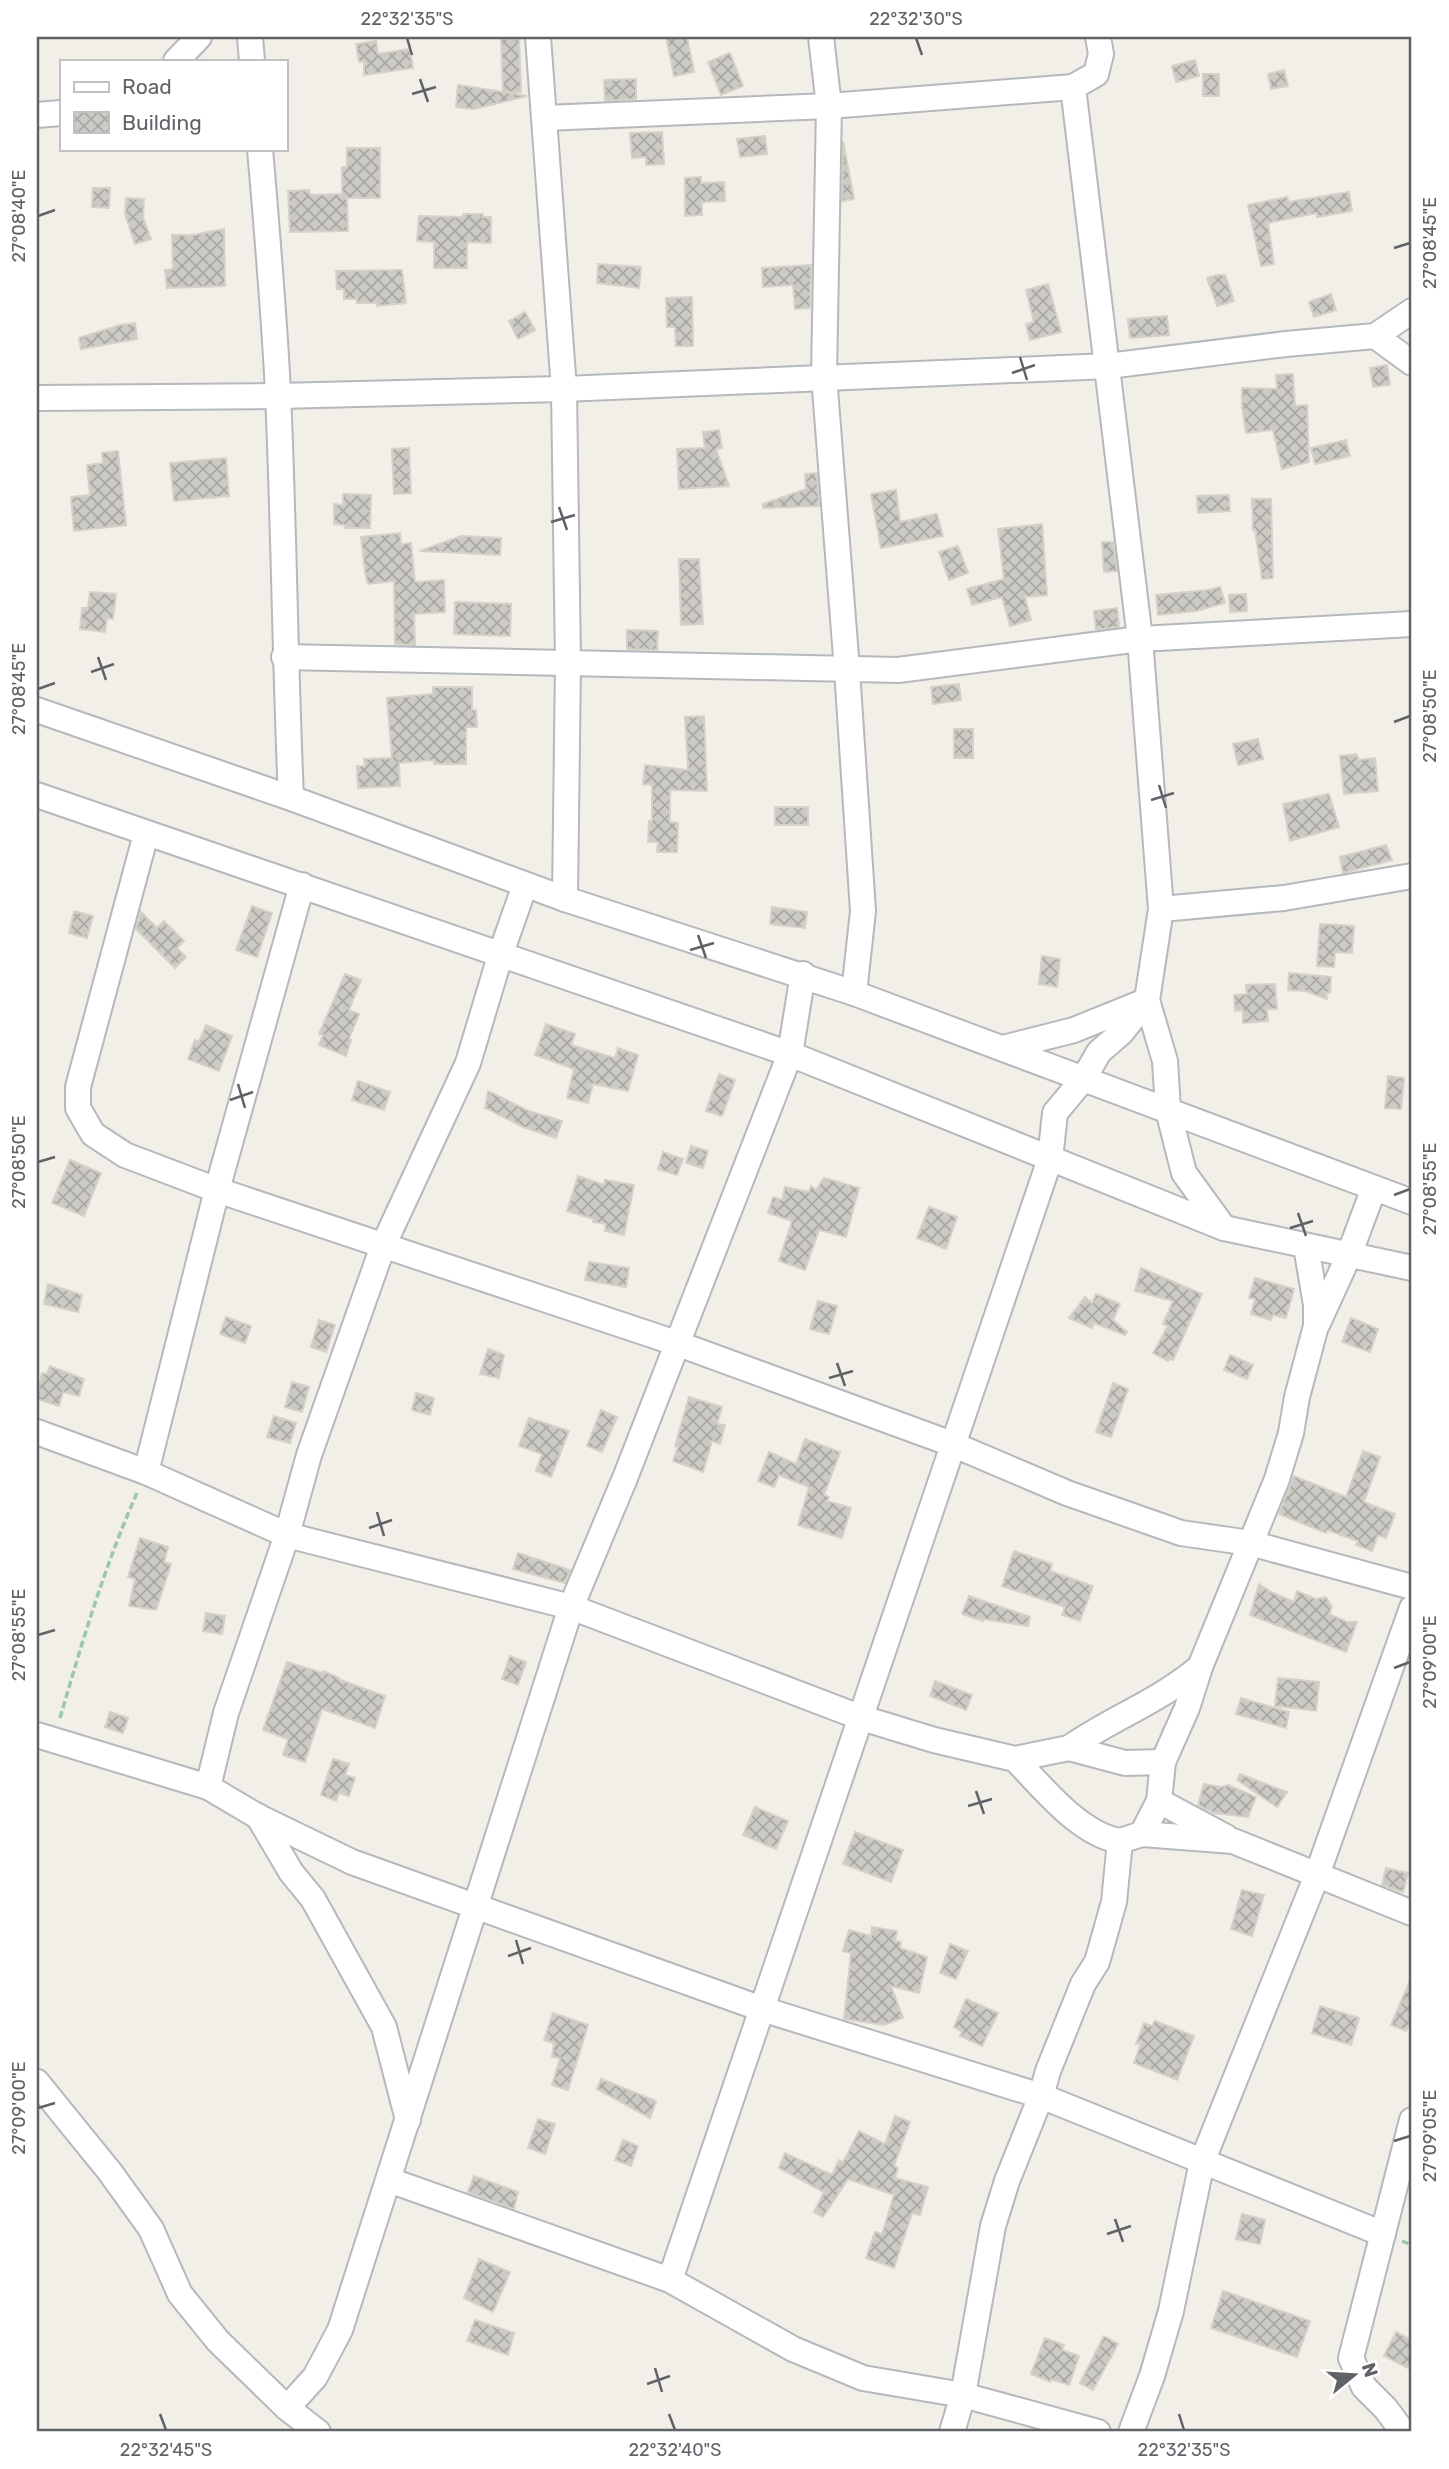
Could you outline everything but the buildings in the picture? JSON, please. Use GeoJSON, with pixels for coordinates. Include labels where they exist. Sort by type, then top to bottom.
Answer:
{"type":"FeatureCollection","features":[{"type":"Feature","properties":{"kind":"street"},"geometry":{"type":"LineString","coordinates":[[177,60],[199,37]]}},
{"type":"Feature","properties":{"kind":"street"},"geometry":{"type":"LineString","coordinates":[[250,37],[252,60]]}},
{"type":"Feature","properties":{"kind":"street"},"geometry":{"type":"LineString","coordinates":[[538,37],[564,389],[568,662],[565,900]]}},
{"type":"Feature","properties":{"kind":"street"},"geometry":{"type":"LineString","coordinates":[[821,37],[829,106],[824,376],[863,911],[854,993]]}},
{"type":"Feature","properties":{"kind":"street"},"geometry":{"type":"LineString","coordinates":[[545,118],[829,106],[1073,88],[1096,74],[1101,54],[1098,37]]}},
{"type":"Feature","properties":{"kind":"street"},"geometry":{"type":"LineString","coordinates":[[1073,88],[1140,639],[1161,909],[1147,1000],[1165,1062],[1168,1110],[1184,1173],[1224,1227]]}},
{"type":"Feature","properties":{"kind":"street"},"geometry":{"type":"LineString","coordinates":[[37,115],[60,113]]}},
{"type":"Feature","properties":{"kind":"street"},"geometry":{"type":"LineString","coordinates":[[260,150],[278,396],[284,657],[291,798]]}},
{"type":"Feature","properties":{"kind":"street"},"geometry":{"type":"LineString","coordinates":[[37,398],[278,396],[564,389],[1108,366],[1375,335],[1412,311]]}},
{"type":"Feature","properties":{"kind":"street"},"geometry":{"type":"LineString","coordinates":[[1375,335],[1412,363]]}},
{"type":"Feature","properties":{"kind":"street"},"geometry":{"type":"LineString","coordinates":[[284,657],[898,670],[1140,639],[1412,624]]}},
{"type":"Feature","properties":{"kind":"street"},"geometry":{"type":"LineString","coordinates":[[37,710],[291,798],[565,900],[803,974],[1412,1202]]}},
{"type":"Feature","properties":{"kind":"street"},"geometry":{"type":"LineString","coordinates":[[37,795],[790,1054],[1224,1227],[1412,1268]]}},
{"type":"Feature","properties":{"kind":"street"},"geometry":{"type":"LineString","coordinates":[[146,834],[78,1087],[78,1108],[93,1134],[125,1155],[217,1190],[676,1343],[952,1444],[1067,1493],[1181,1533],[1250,1543],[1412,1587]]}},
{"type":"Feature","properties":{"kind":"street"},"geometry":{"type":"LineString","coordinates":[[1161,909],[1283,898],[1412,876]]}},
{"type":"Feature","properties":{"kind":"street"},"geometry":{"type":"LineString","coordinates":[[146,1472],[217,1190],[302,885]]}},
{"type":"Feature","properties":{"kind":"street"},"geometry":{"type":"LineString","coordinates":[[208,1787],[226,1713],[287,1535],[309,1455],[383,1246],[467,1063],[525,885]]}},
{"type":"Feature","properties":{"kind":"street"},"geometry":{"type":"LineString","coordinates":[[288,2408],[315,2377],[340,2330],[571,1607],[625,1478],[790,1054],[803,974]]}},
{"type":"Feature","properties":{"kind":"street"},"geometry":{"type":"LineString","coordinates":[[1003,1048],[1074,1030],[1147,1000]]}},
{"type":"Feature","properties":{"kind":"street"},"geometry":{"type":"LineString","coordinates":[[670,2280],[1050,1159],[1055,1112],[1083,1078],[1099,1052],[1121,1033],[1147,1000]]}},
{"type":"Feature","properties":{"kind":"street"},"geometry":{"type":"LineString","coordinates":[[952,2432],[963,2395],[993,2226],[1007,2181],[1083,1984],[1097,1962],[1131,1837],[1159,1801],[1163,1762],[1277,1479],[1291,1433],[1297,1397],[1316,1326],[1349,1255],[1374,1188]]}},
{"type":"Feature","properties":{"kind":"street"},"geometry":{"type":"LineString","coordinates":[[1306,1246],[1316,1305],[1316,1326]]}},
{"type":"Feature","properties":{"kind":"street"},"geometry":{"type":"LineString","coordinates":[[37,1432],[146,1472],[287,1535],[571,1607],[862,1718],[968,1749],[1015,1759],[1069,1748],[1177,1687],[1200,1667]]}},
{"type":"Feature","properties":{"kind":"street"},"geometry":{"type":"LineString","coordinates":[[1131,2432],[1152,2376],[1171,2311],[1202,2161],[1317,1875],[1412,1608]]}},
{"type":"Feature","properties":{"kind":"street"},"geometry":{"type":"LineString","coordinates":[[46,1737],[208,1787],[257,1816],[352,1862],[762,2009],[1041,2096],[1383,2234]]}},
{"type":"Feature","properties":{"kind":"street"},"geometry":{"type":"LineString","coordinates":[[1069,1748],[1125,1763],[1163,1762]]}},
{"type":"Feature","properties":{"kind":"street"},"geometry":{"type":"LineString","coordinates":[[1015,1759],[1074,1818],[1108,1839],[1131,1837],[1233,1841]]}},
{"type":"Feature","properties":{"kind":"street"},"geometry":{"type":"LineString","coordinates":[[1159,1801],[1233,1841],[1412,1913]]}},
{"type":"Feature","properties":{"kind":"street"},"geometry":{"type":"LineString","coordinates":[[257,1816],[291,1872],[313,1899],[384,2027],[408,2120]]}},
{"type":"Feature","properties":{"kind":"street"},"geometry":{"type":"LineString","coordinates":[[37,2082],[110,2172],[151,2229],[180,2294],[218,2341],[288,2408],[318,2432]]}},
{"type":"Feature","properties":{"kind":"street"},"geometry":{"type":"LineString","coordinates":[[1403,2432],[1386,2409],[1364,2387],[1351,2358],[1412,2120]]}},
{"type":"Feature","properties":{"kind":"street"},"geometry":{"type":"LineString","coordinates":[[389,2180],[670,2280],[793,2349],[863,2378],[963,2395],[1098,2432]]}},
{"type":"Feature","properties":{"kind":"path"},"geometry":{"type":"LineString","coordinates":[[46,1737],[122,1526],[146,1472]]}}]}
